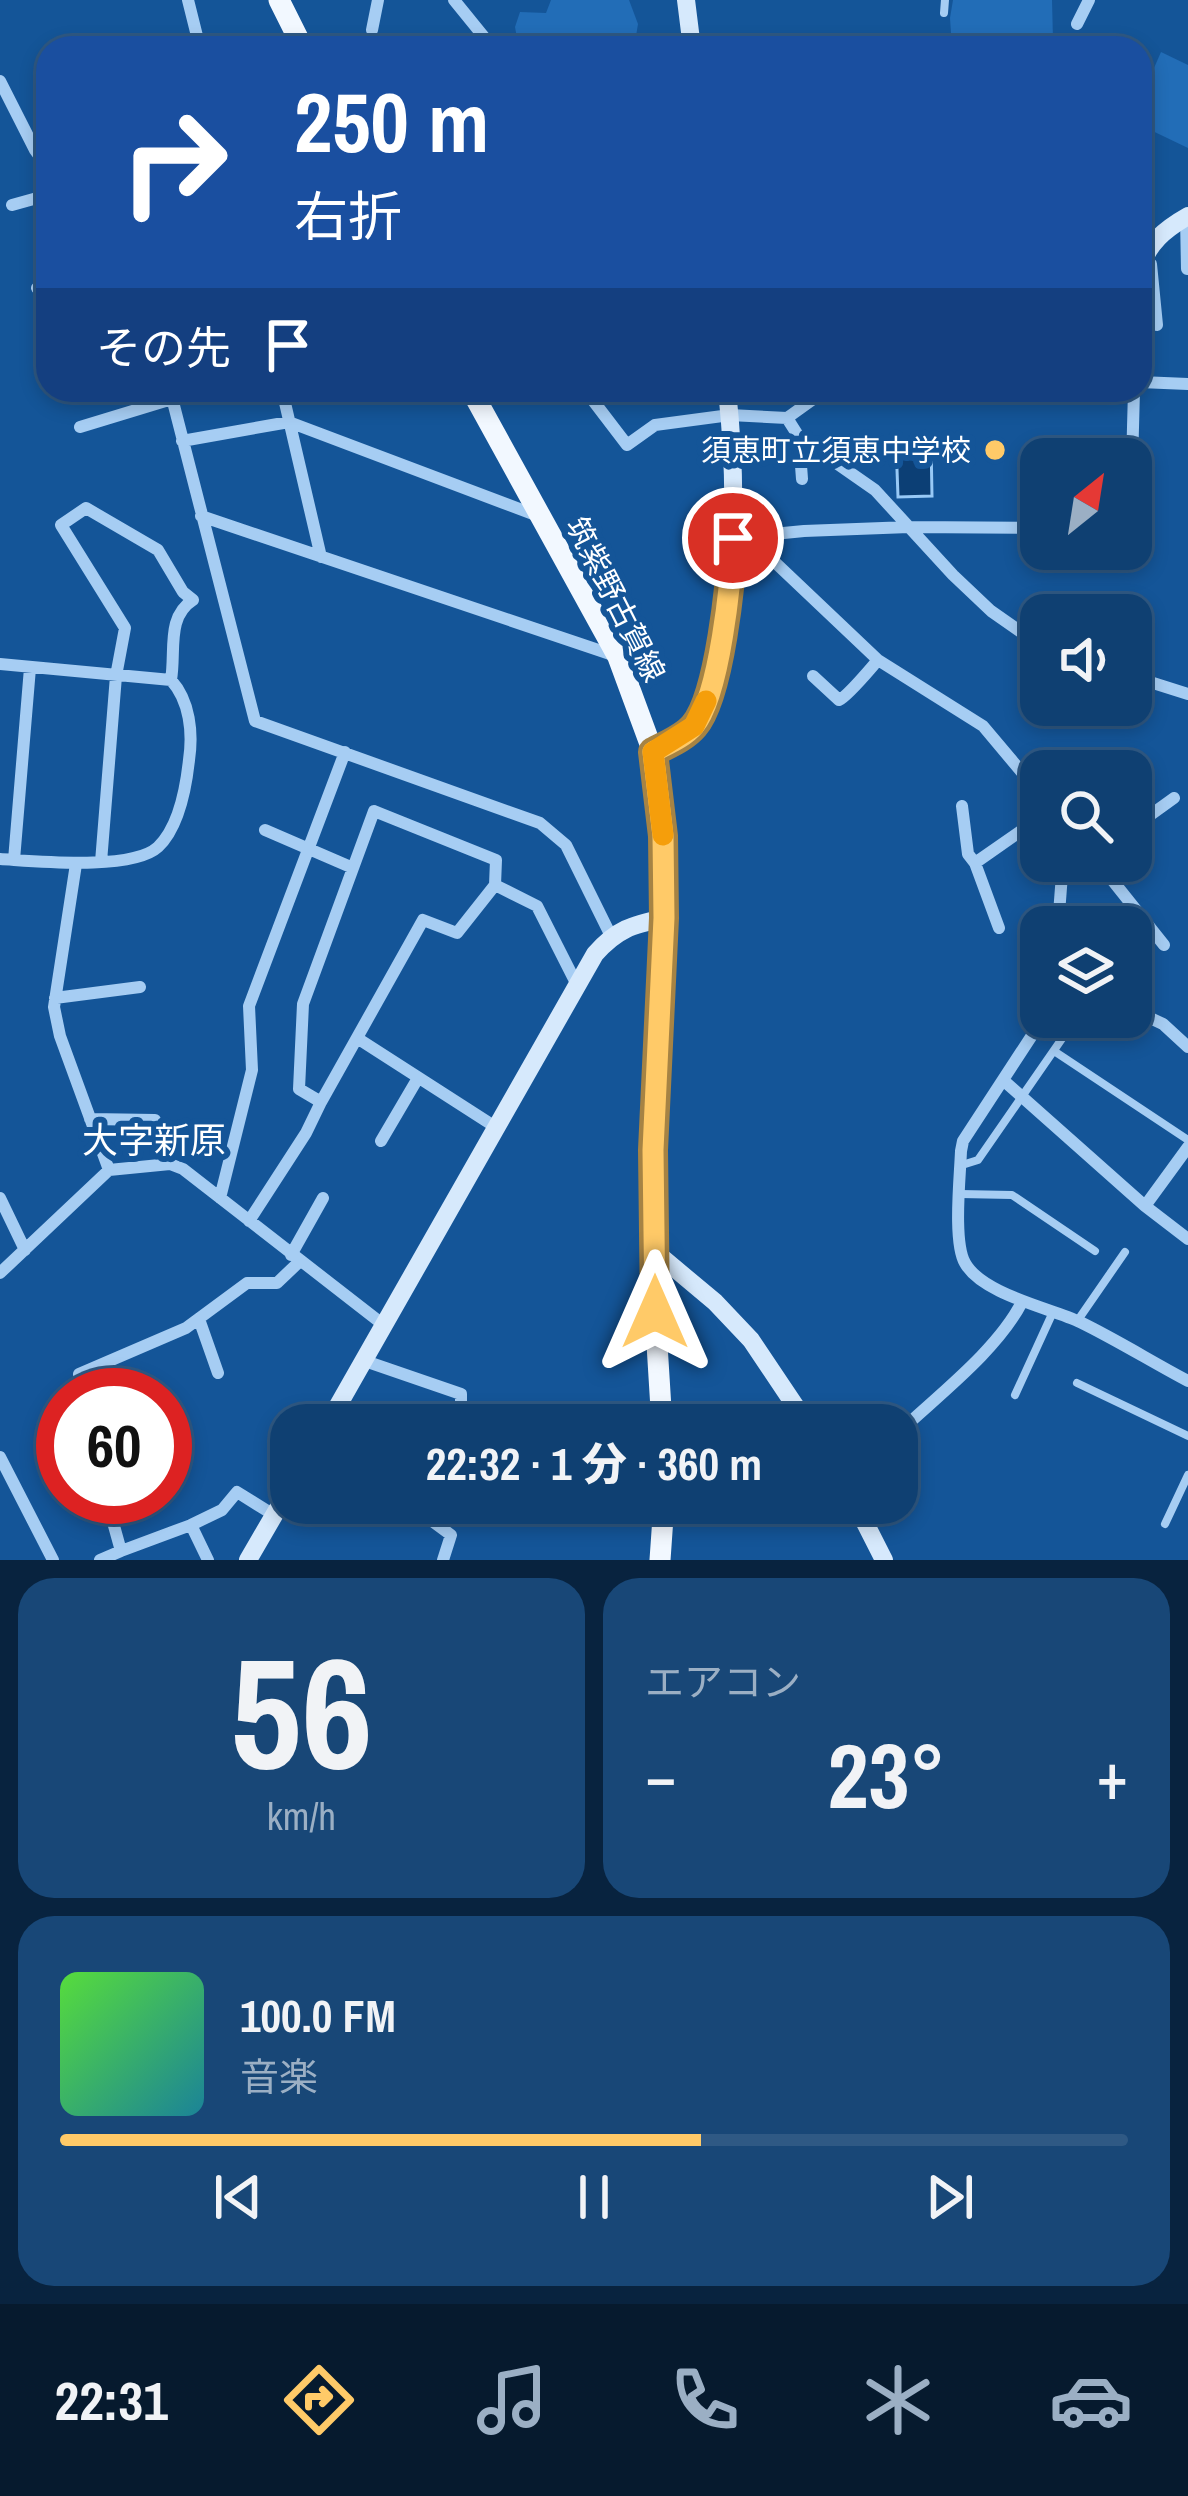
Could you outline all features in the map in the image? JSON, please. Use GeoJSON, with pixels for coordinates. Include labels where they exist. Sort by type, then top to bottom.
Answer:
{"type":"FeatureCollection","features":[{"type":"Feature","properties":{"kind":"main road"},"geometry":{"type":"LineString","coordinates":[[279,0],[297,36]]}},
{"type":"Feature","properties":{"kind":"main road","name":"筑紫野古賀線"},"geometry":{"type":"LineString","coordinates":[[477,402],[617,657],[653,752],[663,836],[664,918],[653,1150],[661,1404]]}},
{"type":"Feature","properties":{"kind":"main road"},"geometry":{"type":"LineString","coordinates":[[660,1560],[663,1524]]}},
{"type":"Feature","properties":{"kind":"street"},"geometry":{"type":"LineString","coordinates":[[188,0],[197,36]]}},
{"type":"Feature","properties":{"kind":"street"},"geometry":{"type":"LineString","coordinates":[[372,30],[377,0]]}},
{"type":"Feature","properties":{"kind":"street"},"geometry":{"type":"LineString","coordinates":[[454,0],[483,36]]}},
{"type":"Feature","properties":{"kind":"street"},"geometry":{"type":"LineString","coordinates":[[686,0],[690,36]]}},
{"type":"Feature","properties":{"kind":"street"},"geometry":{"type":"LineString","coordinates":[[1077,24],[1089,0]]}},
{"type":"Feature","properties":{"kind":"street"},"geometry":{"type":"LineString","coordinates":[[0,81],[36,151]]}},
{"type":"Feature","properties":{"kind":"street"},"geometry":{"type":"LineString","coordinates":[[12,205],[36,198]]}},
{"type":"Feature","properties":{"kind":"street"},"geometry":{"type":"LineString","coordinates":[[1152,246],[1158,236],[1187,217]]}},
{"type":"Feature","properties":{"kind":"street"},"geometry":{"type":"LineString","coordinates":[[1186,269],[1187,217]]}},
{"type":"Feature","properties":{"kind":"street"},"geometry":{"type":"LineString","coordinates":[[1152,274],[1157,325]]}},
{"type":"Feature","properties":{"kind":"street"},"geometry":{"type":"LineString","coordinates":[[1152,383],[1188,385]]}},
{"type":"Feature","properties":{"kind":"street"},"geometry":{"type":"LineString","coordinates":[[80,427],[149,402]]}},
{"type":"Feature","properties":{"kind":"street"},"geometry":{"type":"LineString","coordinates":[[173,402],[255,721],[540,823],[566,845],[611,936]]}},
{"type":"Feature","properties":{"kind":"street"},"geometry":{"type":"LineString","coordinates":[[285,402],[321,557]]}},
{"type":"Feature","properties":{"kind":"street"},"geometry":{"type":"LineString","coordinates":[[594,402],[627,445],[655,425],[730,416],[788,418],[810,402]]}},
{"type":"Feature","properties":{"kind":"street"},"geometry":{"type":"LineString","coordinates":[[653,752],[694,726],[704,709],[722,636],[743,538],[728,402]]}},
{"type":"Feature","properties":{"kind":"street"},"geometry":{"type":"LineString","coordinates":[[1134,402],[1135,438]]}},
{"type":"Feature","properties":{"kind":"street"},"geometry":{"type":"LineString","coordinates":[[788,418],[799,436],[875,490],[991,610],[1020,631]]}},
{"type":"Feature","properties":{"kind":"street"},"geometry":{"type":"LineString","coordinates":[[182,441],[289,422],[539,517]]}},
{"type":"Feature","properties":{"kind":"street"},"geometry":{"type":"LineString","coordinates":[[802,478],[800,452],[807,442]]}},
{"type":"Feature","properties":{"kind":"street"},"geometry":{"type":"LineString","coordinates":[[101,862],[116,676],[125,628],[62,525],[86,508],[104,518],[158,550],[183,592],[193,600]]}},
{"type":"Feature","properties":{"kind":"street"},"geometry":{"type":"LineString","coordinates":[[201,516],[617,657]]}},
{"type":"Feature","properties":{"kind":"street"},"geometry":{"type":"LineString","coordinates":[[743,538],[805,531],[1020,527]]}},
{"type":"Feature","properties":{"kind":"street"},"geometry":{"type":"LineString","coordinates":[[743,538],[762,550],[878,659],[983,726],[1020,770]]}},
{"type":"Feature","properties":{"kind":"street"},"geometry":{"type":"LineString","coordinates":[[171,680],[174,622],[183,606],[221,590]]}},
{"type":"Feature","properties":{"kind":"street"},"geometry":{"type":"LineString","coordinates":[[813,676],[838,700],[849,695],[878,659]]}},
{"type":"Feature","properties":{"kind":"street"},"geometry":{"type":"LineString","coordinates":[[0,664],[171,680],[193,733],[187,782],[173,826],[156,850],[76,864],[7,860],[30,668]]}},
{"type":"Feature","properties":{"kind":"street"},"geometry":{"type":"LineString","coordinates":[[1152,683],[1188,694]]}},
{"type":"Feature","properties":{"kind":"street"},"geometry":{"type":"LineString","coordinates":[[220,1198],[252,1070],[249,1006],[345,752]]}},
{"type":"Feature","properties":{"kind":"street"},"geometry":{"type":"LineString","coordinates":[[1152,814],[1174,798]]}},
{"type":"Feature","properties":{"kind":"street"},"geometry":{"type":"LineString","coordinates":[[962,806],[968,854],[999,928]]}},
{"type":"Feature","properties":{"kind":"street"},"geometry":{"type":"LineString","coordinates":[[249,1221],[306,1133],[423,920],[457,933],[495,885],[496,860],[374,811],[303,1004],[299,1088],[321,1102]]}},
{"type":"Feature","properties":{"kind":"street"},"geometry":{"type":"LineString","coordinates":[[265,830],[353,868]]}},
{"type":"Feature","properties":{"kind":"street"},"geometry":{"type":"LineString","coordinates":[[975,863],[1020,832]]}},
{"type":"Feature","properties":{"kind":"street"},"geometry":{"type":"LineString","coordinates":[[76,864],[54,1007],[60,1036],[110,1170]]}},
{"type":"Feature","properties":{"kind":"street"},"geometry":{"type":"LineString","coordinates":[[1114,882],[1164,945]]}},
{"type":"Feature","properties":{"kind":"street"},"geometry":{"type":"LineString","coordinates":[[495,885],[538,906],[574,981]]}},
{"type":"Feature","properties":{"kind":"street"},"geometry":{"type":"LineString","coordinates":[[339,1404],[595,954],[611,936],[664,918]]}},
{"type":"Feature","properties":{"kind":"street"},"geometry":{"type":"LineString","coordinates":[[56,998],[140,987]]}},
{"type":"Feature","properties":{"kind":"street"},"geometry":{"type":"LineString","coordinates":[[1152,1018],[1188,1047]]}},
{"type":"Feature","properties":{"kind":"street"},"geometry":{"type":"LineString","coordinates":[[357,1038],[497,1128]]}},
{"type":"Feature","properties":{"kind":"street"},"geometry":{"type":"LineString","coordinates":[[1030,1038],[964,1141],[958,1247],[964,1263],[973,1274],[1022,1302],[1078,1321],[1188,1382]]}},
{"type":"Feature","properties":{"kind":"street"},"geometry":{"type":"LineString","coordinates":[[381,1141],[418,1078]]}},
{"type":"Feature","properties":{"kind":"street"},"geometry":{"type":"LineString","coordinates":[[1003,1080],[1188,1239]]}},
{"type":"Feature","properties":{"kind":"street"},"geometry":{"type":"LineString","coordinates":[[90,1119],[155,1120]]}},
{"type":"Feature","properties":{"kind":"street"},"geometry":{"type":"LineString","coordinates":[[1145,1206],[1186,1153]]}},
{"type":"Feature","properties":{"kind":"street"},"geometry":{"type":"LineString","coordinates":[[0,1273],[110,1170],[170,1164],[183,1168],[386,1326]]}},
{"type":"Feature","properties":{"kind":"street"},"geometry":{"type":"LineString","coordinates":[[0,1198],[25,1250]]}},
{"type":"Feature","properties":{"kind":"street"},"geometry":{"type":"LineString","coordinates":[[93,1368],[186,1328],[248,1283],[277,1283],[295,1258],[323,1198]]}},
{"type":"Feature","properties":{"kind":"street"},"geometry":{"type":"LineString","coordinates":[[655,1251],[716,1302],[752,1340],[794,1404]]}},
{"type":"Feature","properties":{"kind":"street"},"geometry":{"type":"LineString","coordinates":[[918,1414],[974,1362],[1022,1302]]}},
{"type":"Feature","properties":{"kind":"street"},"geometry":{"type":"LineString","coordinates":[[199,1319],[218,1373]]}},
{"type":"Feature","properties":{"kind":"street"},"geometry":{"type":"LineString","coordinates":[[365,1360],[461,1394],[461,1404]]}},
{"type":"Feature","properties":{"kind":"street"},"geometry":{"type":"LineString","coordinates":[[0,1456],[52,1560]]}},
{"type":"Feature","properties":{"kind":"street"},"geometry":{"type":"LineString","coordinates":[[100,1560],[222,1510],[237,1492],[270,1513]]}},
{"type":"Feature","properties":{"kind":"street"},"geometry":{"type":"LineString","coordinates":[[248,1560],[270,1522]]}},
{"type":"Feature","properties":{"kind":"street"},"geometry":{"type":"LineString","coordinates":[[114,1524],[121,1551]]}},
{"type":"Feature","properties":{"kind":"street"},"geometry":{"type":"LineString","coordinates":[[436,1524],[451,1535],[443,1560]]}},
{"type":"Feature","properties":{"kind":"street"},"geometry":{"type":"LineString","coordinates":[[866,1524],[884,1560]]}},
{"type":"Feature","properties":{"kind":"street"},"geometry":{"type":"LineString","coordinates":[[191,1525],[208,1560]]}},
{"type":"Feature","properties":{"kind":"lane"},"geometry":{"type":"LineString","coordinates":[[944,13],[945,0]]}},
{"type":"Feature","properties":{"kind":"lane"},"geometry":{"type":"LineString","coordinates":[[1170,1031],[1188,1030]]}},
{"type":"Feature","properties":{"kind":"lane"},"geometry":{"type":"LineString","coordinates":[[960,1166],[978,1160],[1063,1038]]}},
{"type":"Feature","properties":{"kind":"lane"},"geometry":{"type":"LineString","coordinates":[[1054,1051],[1186,1153]]}},
{"type":"Feature","properties":{"kind":"lane"},"geometry":{"type":"LineString","coordinates":[[960,1194],[1012,1195],[1095,1251]]}},
{"type":"Feature","properties":{"kind":"lane"},"geometry":{"type":"LineString","coordinates":[[1078,1321],[1125,1252]]}},
{"type":"Feature","properties":{"kind":"lane"},"geometry":{"type":"LineString","coordinates":[[1016,1396],[1053,1312]]}},
{"type":"Feature","properties":{"kind":"lane"},"geometry":{"type":"LineString","coordinates":[[1077,1383],[1188,1436]]}},
{"type":"Feature","properties":{"kind":"lane"},"geometry":{"type":"LineString","coordinates":[[1165,1524],[1188,1475]]}},
{"type":"Feature","properties":{"kind":"water"},"geometry":{"type":"Polygon","coordinates":[[[931,441],[932,496],[898,497],[896,442],[931,441]]]}},
{"type":"Feature","properties":{"kind":"building"},"geometry":{"type":"Polygon","coordinates":[[[551,0],[629,0],[638,24],[636,36],[517,36],[520,12],[546,13],[551,0]]]}},
{"type":"Feature","properties":{"kind":"building"},"geometry":{"type":"Polygon","coordinates":[[[953,0],[1052,0],[1053,36],[951,36],[953,0]]]}},
{"type":"Feature","properties":{"kind":"building"},"geometry":{"type":"Polygon","coordinates":[[[1161,52],[1188,65],[1188,148],[1152,131],[1152,73],[1161,52]]]}},
{"type":"Feature","properties":{"kind":"slow traffic"},"geometry":{"type":"LineString","coordinates":[[663,835],[653,752],[694,726],[706,701]]}},
{"type":"Feature","properties":{"kind":"place","name":"須恵町立須恵中学校"},"geometry":{"type":"Point","coordinates":[995,450]}},
{"type":"Feature","properties":{"kind":"district","name":"大字新原"},"geometry":{"type":"Point","coordinates":[154,1140]}},
{"type":"Feature","properties":{"kind":"route"},"geometry":{"type":"LineString","coordinates":[[655,1312],[653,1150],[664,918],[663,836],[653,752],[694,726],[704,709],[722,636],[733,538]]}}]}
